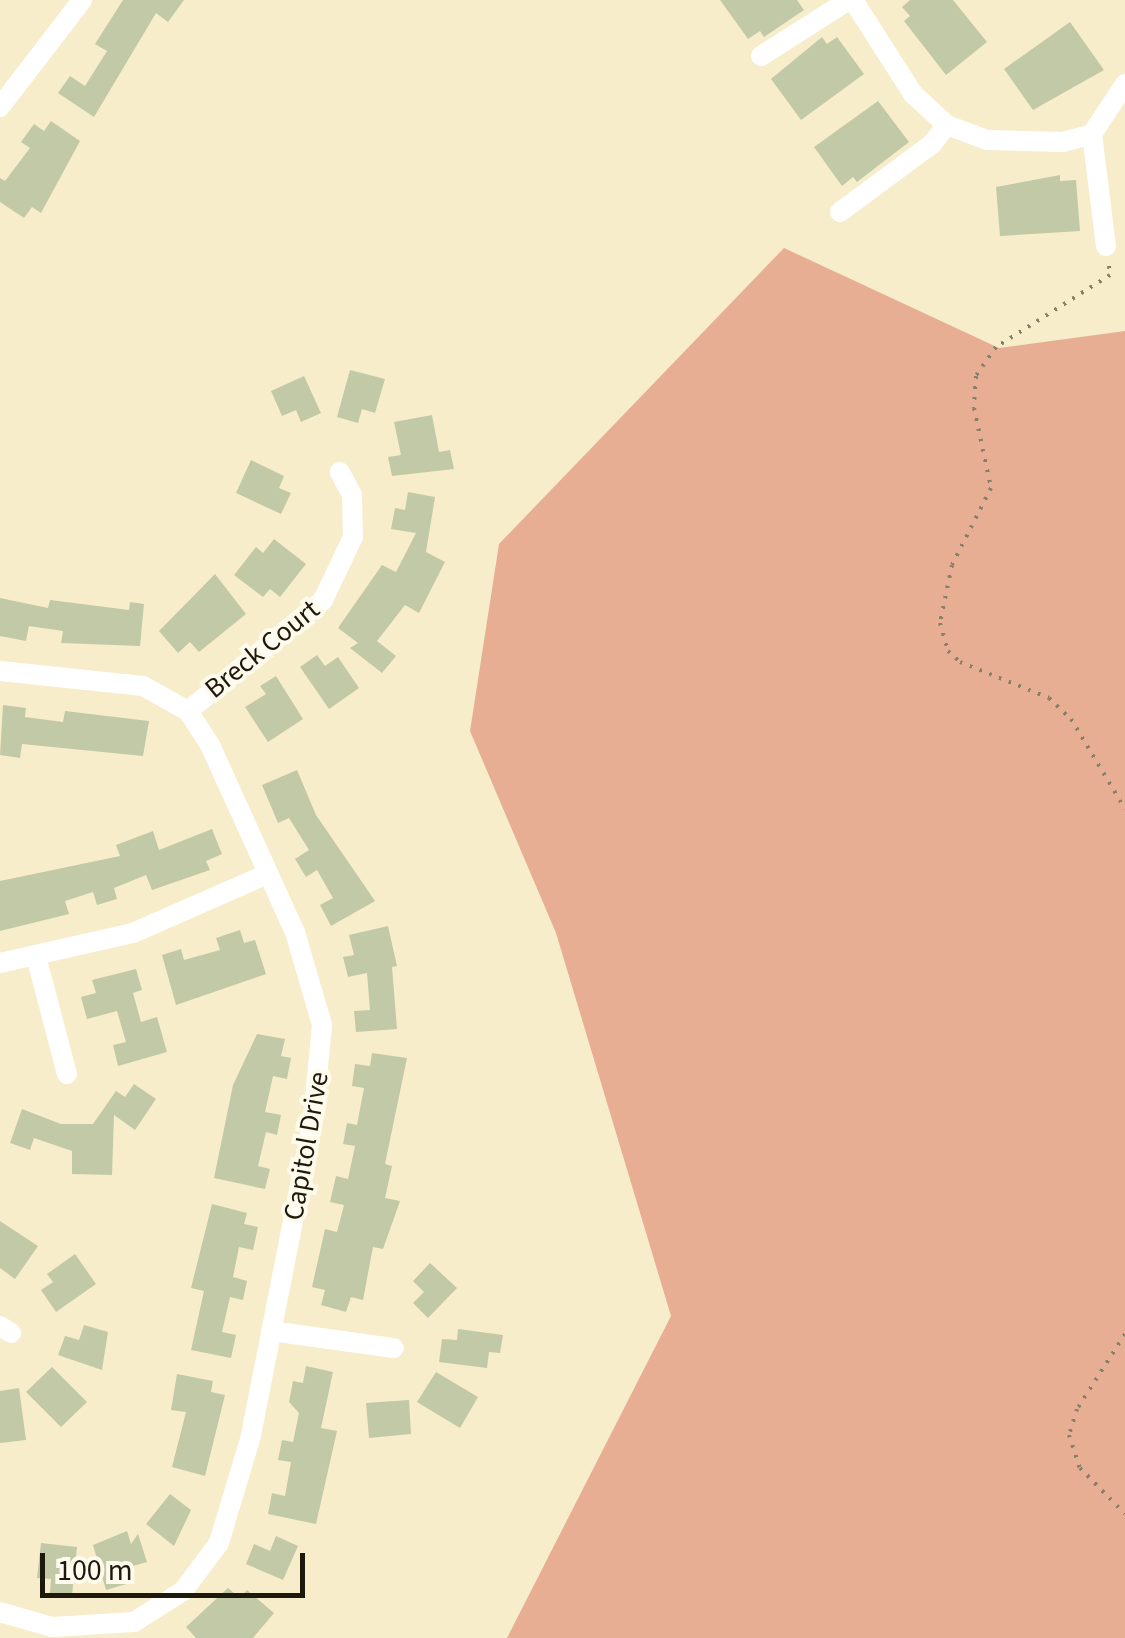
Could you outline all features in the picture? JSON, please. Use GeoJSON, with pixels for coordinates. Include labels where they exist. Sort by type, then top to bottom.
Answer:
{"type":"FeatureCollection","features":[{"type":"Feature","properties":{"kind":"street"},"geometry":{"type":"LineString","coordinates":[[0,107],[82,0]]}},
{"type":"Feature","properties":{"kind":"street"},"geometry":{"type":"LineString","coordinates":[[762,56],[851,0],[912,94],[947,125],[988,140],[1063,142],[1092,134]]}},
{"type":"Feature","properties":{"kind":"street"},"geometry":{"type":"LineString","coordinates":[[1106,246],[1092,134],[1125,84]]}},
{"type":"Feature","properties":{"kind":"street"},"geometry":{"type":"LineString","coordinates":[[840,212],[932,144],[947,125]]}},
{"type":"Feature","properties":{"kind":"street","name":"Breck Court"},"geometry":{"type":"LineString","coordinates":[[188,711],[323,600],[354,536],[352,495],[340,472]]}},
{"type":"Feature","properties":{"kind":"street"},"geometry":{"type":"LineString","coordinates":[[0,671],[143,686],[188,711]]}},
{"type":"Feature","properties":{"kind":"street","name":"Capitol Drive"},"geometry":{"type":"LineString","coordinates":[[0,1612],[52,1627],[137,1630],[183,1592],[219,1543],[271,1331],[313,1119],[322,1025],[295,932],[264,876],[230,787],[188,711]]}},
{"type":"Feature","properties":{"kind":"street"},"geometry":{"type":"LineString","coordinates":[[0,963],[133,933],[264,876]]}},
{"type":"Feature","properties":{"kind":"street"},"geometry":{"type":"LineString","coordinates":[[36,956],[67,1074]]}},
{"type":"Feature","properties":{"kind":"street"},"geometry":{"type":"LineString","coordinates":[[271,1331],[394,1348]]}},
{"type":"Feature","properties":{"kind":"path"},"geometry":{"type":"LineString","coordinates":[[1106,246],[1110,275],[996,347],[976,376],[974,408],[991,488],[952,565],[940,623],[948,651],[960,662],[1049,698],[1071,719],[1125,809]]}},
{"type":"Feature","properties":{"kind":"path"},"geometry":{"type":"LineString","coordinates":[[1125,1334],[1077,1409],[1069,1434],[1080,1468],[1125,1514]]}},
{"type":"Feature","properties":{"kind":"shaded area"},"geometry":{"type":"Polygon","coordinates":[[[784,248],[999,348],[1125,331],[1125,1638],[507,1638],[671,1316],[556,933],[470,731],[499,544],[784,248]]]}},
{"type":"Feature","properties":{"kind":"building"},"geometry":{"type":"Polygon","coordinates":[[[123,0],[184,0],[168,22],[156,13],[94,117],[58,93],[70,76],[85,86],[107,51],[95,44],[123,0]]]}},
{"type":"Feature","properties":{"kind":"building"},"geometry":{"type":"Polygon","coordinates":[[[720,0],[797,0],[804,10],[764,37],[760,31],[748,39],[720,0]]]}},
{"type":"Feature","properties":{"kind":"building"},"geometry":{"type":"Polygon","coordinates":[[[910,0],[953,0],[987,42],[946,75],[904,21],[910,16],[902,7],[910,0]]]}},
{"type":"Feature","properties":{"kind":"building"},"geometry":{"type":"Polygon","coordinates":[[[1070,22],[1104,70],[1033,110],[1004,69],[1070,22]]]}},
{"type":"Feature","properties":{"kind":"building"},"geometry":{"type":"Polygon","coordinates":[[[822,37],[827,44],[837,37],[864,74],[801,120],[771,79],[822,37]]]}},
{"type":"Feature","properties":{"kind":"building"},"geometry":{"type":"Polygon","coordinates":[[[878,101],[909,142],[857,182],[853,177],[842,186],[814,147],[878,101]]]}},
{"type":"Feature","properties":{"kind":"building"},"geometry":{"type":"Polygon","coordinates":[[[51,121],[80,141],[41,213],[32,207],[24,218],[0,202],[0,178],[5,181],[30,148],[21,142],[34,124],[44,131],[51,121]]]}},
{"type":"Feature","properties":{"kind":"building"},"geometry":{"type":"Polygon","coordinates":[[[1060,175],[1060,181],[1076,180],[1080,231],[1000,236],[996,187],[1060,175]]]}},
{"type":"Feature","properties":{"kind":"building"},"geometry":{"type":"Polygon","coordinates":[[[350,370],[385,379],[375,413],[362,409],[358,423],[337,417],[350,370]]]}},
{"type":"Feature","properties":{"kind":"building"},"geometry":{"type":"Polygon","coordinates":[[[304,376],[321,413],[301,422],[296,410],[282,416],[271,391],[304,376]]]}},
{"type":"Feature","properties":{"kind":"building"},"geometry":{"type":"Polygon","coordinates":[[[432,415],[439,452],[450,450],[454,469],[392,476],[388,457],[401,455],[394,422],[432,415]]]}},
{"type":"Feature","properties":{"kind":"building"},"geometry":{"type":"Polygon","coordinates":[[[251,460],[284,476],[279,488],[291,493],[281,514],[236,493],[251,460]]]}},
{"type":"Feature","properties":{"kind":"building"},"geometry":{"type":"Polygon","coordinates":[[[408,492],[435,497],[426,552],[445,562],[419,613],[405,605],[377,641],[396,656],[382,673],[350,648],[358,643],[338,628],[382,565],[396,572],[416,533],[391,529],[395,508],[405,510],[408,492]]]}},
{"type":"Feature","properties":{"kind":"building"},"geometry":{"type":"Polygon","coordinates":[[[274,539],[306,564],[280,597],[270,589],[263,597],[234,575],[256,547],[263,553],[274,539]]]}},
{"type":"Feature","properties":{"kind":"building"},"geometry":{"type":"Polygon","coordinates":[[[215,574],[246,614],[199,652],[190,642],[178,653],[159,631],[215,574]]]}},
{"type":"Feature","properties":{"kind":"building"},"geometry":{"type":"Polygon","coordinates":[[[0,598],[48,608],[50,600],[129,610],[130,602],[144,604],[140,646],[61,643],[63,631],[29,626],[26,641],[0,636],[0,598]]]}},
{"type":"Feature","properties":{"kind":"building"},"geometry":{"type":"Polygon","coordinates":[[[317,655],[325,666],[338,657],[359,688],[329,709],[300,667],[317,655]]]}},
{"type":"Feature","properties":{"kind":"building"},"geometry":{"type":"Polygon","coordinates":[[[276,676],[303,719],[268,742],[245,707],[266,694],[260,686],[276,676]]]}},
{"type":"Feature","properties":{"kind":"building"},"geometry":{"type":"Polygon","coordinates":[[[3,705],[26,708],[25,717],[63,722],[65,711],[149,721],[143,756],[22,744],[20,758],[0,755],[3,705]]]}},
{"type":"Feature","properties":{"kind":"building"},"geometry":{"type":"Polygon","coordinates":[[[297,770],[316,815],[375,901],[331,926],[320,905],[333,898],[317,870],[306,877],[295,859],[309,850],[289,818],[278,823],[262,785],[297,770]]]}},
{"type":"Feature","properties":{"kind":"building"},"geometry":{"type":"Polygon","coordinates":[[[212,829],[222,854],[206,861],[210,870],[152,890],[146,875],[114,888],[117,899],[97,905],[93,892],[65,901],[69,914],[0,931],[0,881],[120,856],[116,845],[153,831],[159,850],[212,829]]]}},
{"type":"Feature","properties":{"kind":"building"},"geometry":{"type":"Polygon","coordinates":[[[388,926],[397,966],[392,967],[397,1029],[356,1032],[354,1011],[370,1010],[367,973],[348,977],[343,957],[354,955],[349,935],[388,926]]]}},
{"type":"Feature","properties":{"kind":"building"},"geometry":{"type":"Polygon","coordinates":[[[240,930],[244,943],[255,940],[266,974],[176,1005],[162,955],[181,949],[184,960],[220,950],[216,938],[240,930]]]}},
{"type":"Feature","properties":{"kind":"building"},"geometry":{"type":"Polygon","coordinates":[[[136,969],[142,990],[133,993],[141,1022],[157,1017],[167,1052],[118,1066],[113,1045],[126,1042],[117,1011],[87,1019],[81,997],[96,993],[92,980],[136,969]]]}},
{"type":"Feature","properties":{"kind":"building"},"geometry":{"type":"Polygon","coordinates":[[[257,1034],[285,1039],[281,1056],[291,1058],[287,1079],[273,1076],[265,1112],[281,1115],[277,1135],[266,1132],[258,1166],[270,1169],[265,1189],[214,1178],[233,1085],[257,1034]]]}},
{"type":"Feature","properties":{"kind":"building"},"geometry":{"type":"Polygon","coordinates":[[[372,1053],[407,1058],[385,1164],[392,1166],[385,1198],[400,1201],[383,1249],[373,1247],[363,1300],[351,1297],[346,1312],[321,1305],[325,1290],[312,1287],[325,1229],[337,1232],[344,1205],[330,1202],[336,1176],[348,1179],[355,1146],[343,1144],[347,1123],[357,1125],[364,1088],[352,1086],[355,1064],[370,1066],[372,1053]]]}},
{"type":"Feature","properties":{"kind":"building"},"geometry":{"type":"Polygon","coordinates":[[[134,1084],[156,1099],[135,1130],[114,1115],[112,1175],[72,1174],[72,1151],[34,1138],[30,1150],[10,1143],[22,1109],[61,1124],[93,1124],[116,1091],[125,1097],[134,1084]]]}},
{"type":"Feature","properties":{"kind":"building"},"geometry":{"type":"Polygon","coordinates":[[[212,1204],[247,1213],[244,1224],[258,1227],[253,1250],[239,1247],[233,1277],[247,1281],[243,1300],[230,1297],[222,1332],[236,1335],[231,1358],[191,1350],[204,1291],[191,1288],[212,1204]]]}},
{"type":"Feature","properties":{"kind":"building"},"geometry":{"type":"Polygon","coordinates":[[[0,1221],[38,1246],[15,1279],[0,1268],[0,1221]]]}},
{"type":"Feature","properties":{"kind":"building"},"geometry":{"type":"Polygon","coordinates":[[[75,1254],[96,1284],[56,1312],[41,1290],[53,1282],[47,1274],[75,1254]]]}},
{"type":"Feature","properties":{"kind":"building"},"geometry":{"type":"Polygon","coordinates":[[[430,1263],[457,1288],[428,1318],[413,1303],[424,1292],[413,1281],[430,1263]]]}},
{"type":"Feature","properties":{"kind":"building"},"geometry":{"type":"Polygon","coordinates":[[[84,1325],[108,1332],[102,1370],[58,1355],[65,1336],[79,1340],[84,1325]]]}},
{"type":"Feature","properties":{"kind":"building"},"geometry":{"type":"Polygon","coordinates":[[[458,1329],[503,1335],[500,1353],[489,1352],[487,1368],[439,1362],[442,1339],[457,1340],[458,1329]]]}},
{"type":"Feature","properties":{"kind":"building"},"geometry":{"type":"Polygon","coordinates":[[[306,1366],[333,1372],[321,1428],[337,1431],[316,1524],[268,1514],[272,1493],[285,1496],[291,1462],[278,1460],[282,1440],[293,1442],[299,1413],[289,1402],[293,1381],[303,1383],[306,1366]]]}},
{"type":"Feature","properties":{"kind":"building"},"geometry":{"type":"Polygon","coordinates":[[[52,1367],[87,1402],[61,1427],[26,1392],[52,1367]]]}},
{"type":"Feature","properties":{"kind":"building"},"geometry":{"type":"Polygon","coordinates":[[[436,1372],[478,1397],[460,1428],[417,1402],[436,1372]]]}},
{"type":"Feature","properties":{"kind":"building"},"geometry":{"type":"Polygon","coordinates":[[[177,1374],[213,1381],[211,1392],[225,1395],[205,1476],[172,1467],[186,1412],[171,1410],[177,1374]]]}},
{"type":"Feature","properties":{"kind":"building"},"geometry":{"type":"Polygon","coordinates":[[[19,1388],[26,1440],[0,1443],[0,1391],[19,1388]]]}},
{"type":"Feature","properties":{"kind":"building"},"geometry":{"type":"Polygon","coordinates":[[[409,1400],[411,1434],[369,1438],[366,1403],[409,1400]]]}},
{"type":"Feature","properties":{"kind":"building"},"geometry":{"type":"Polygon","coordinates":[[[170,1494],[191,1510],[174,1546],[146,1524],[170,1494]]]}},
{"type":"Feature","properties":{"kind":"building"},"geometry":{"type":"Polygon","coordinates":[[[127,1531],[131,1544],[138,1534],[147,1562],[126,1568],[130,1583],[106,1590],[93,1545],[127,1531]]]}},
{"type":"Feature","properties":{"kind":"building"},"geometry":{"type":"Polygon","coordinates":[[[276,1536],[298,1546],[283,1580],[246,1564],[254,1544],[270,1551],[276,1536]]]}},
{"type":"Feature","properties":{"kind":"building"},"geometry":{"type":"Polygon","coordinates":[[[41,1543],[77,1547],[72,1595],[50,1593],[51,1579],[37,1578],[41,1543]]]}},
{"type":"Feature","properties":{"kind":"building"},"geometry":{"type":"Polygon","coordinates":[[[228,1588],[240,1598],[247,1590],[274,1613],[253,1638],[196,1638],[186,1627],[228,1588]]]}}]}
